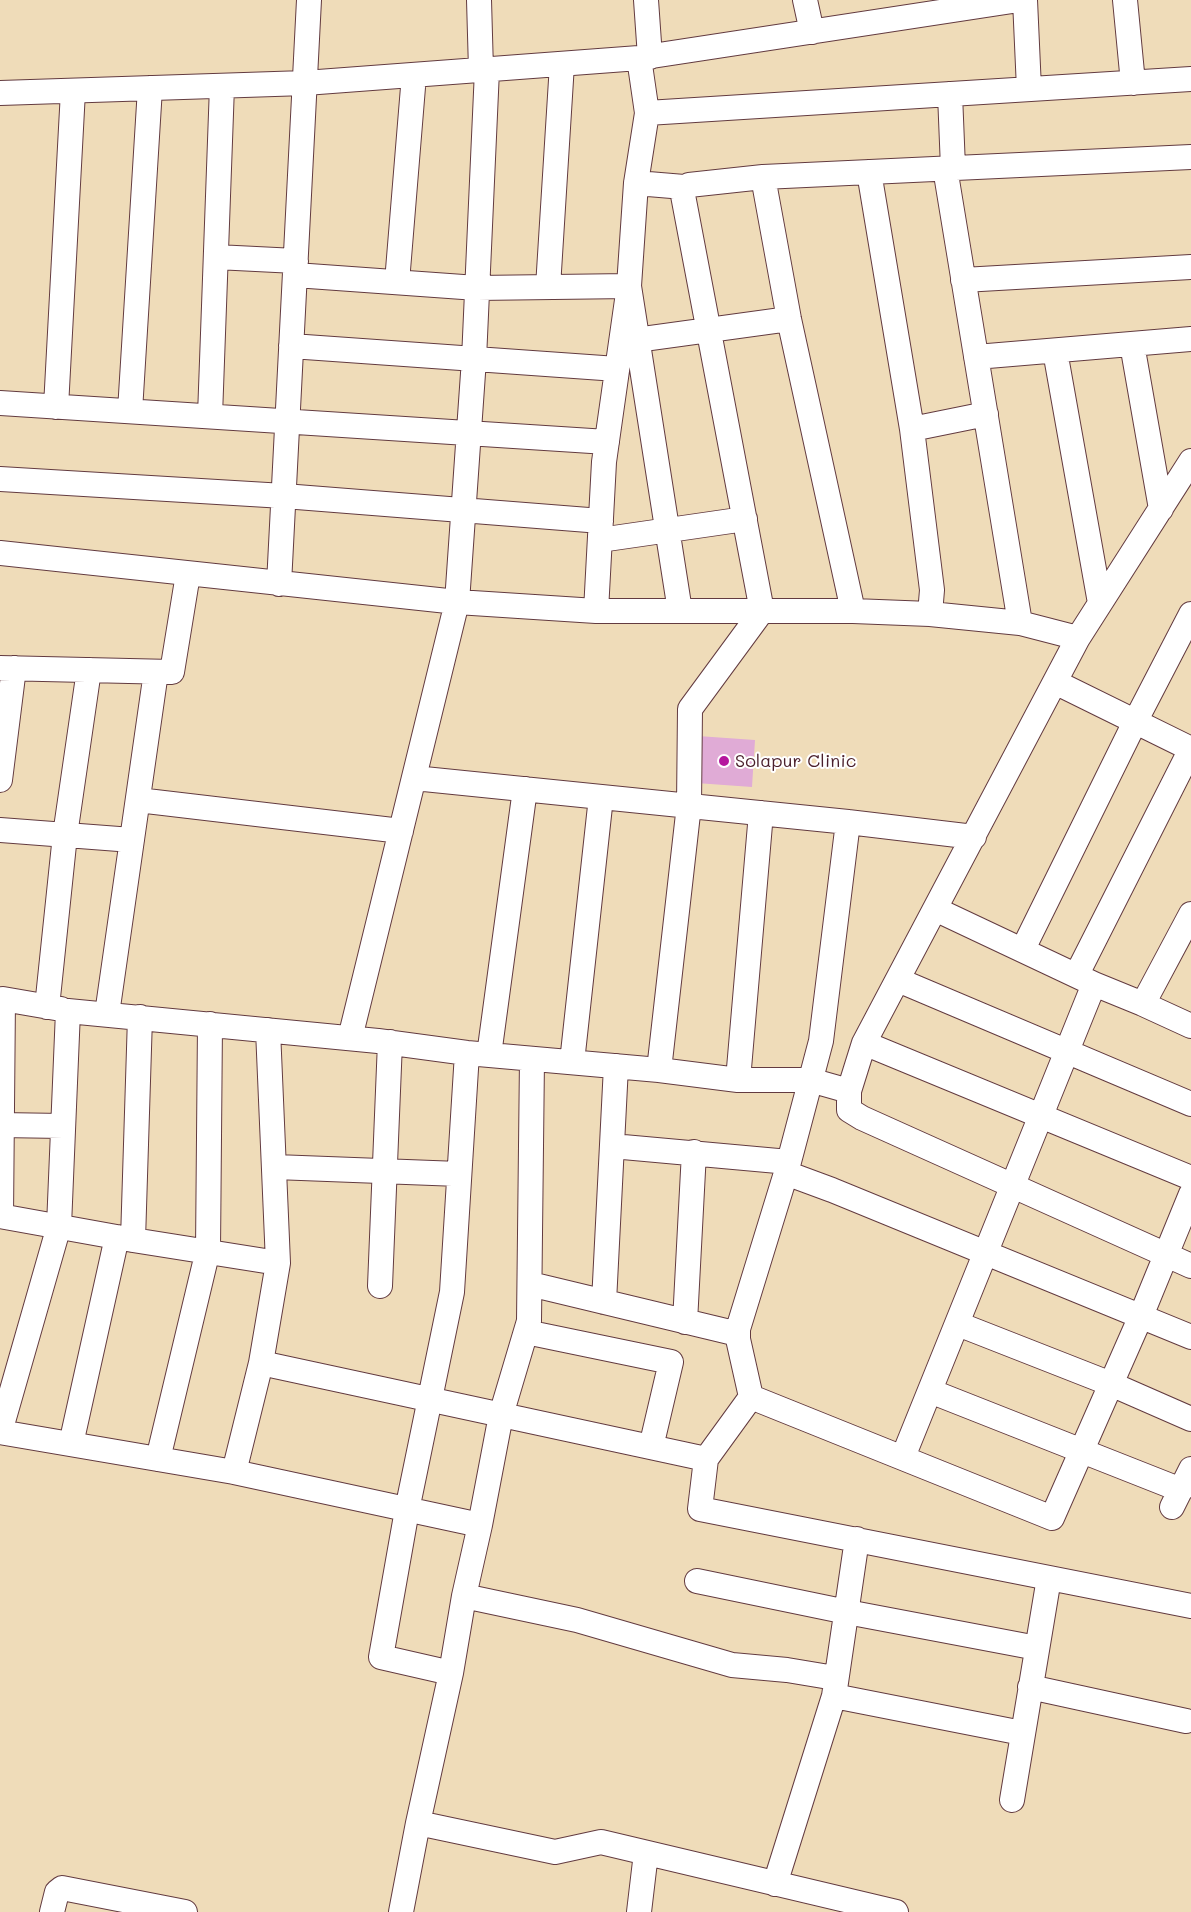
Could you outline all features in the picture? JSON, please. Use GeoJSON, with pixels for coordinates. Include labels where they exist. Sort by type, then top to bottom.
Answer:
{"type":"FeatureCollection","features":[{"type":"Feature","properties":{"kind":"street"},"geometry":{"type":"LineString","coordinates":[[279,584],[309,0]]}},
{"type":"Feature","properties":{"kind":"street"},"geometry":{"type":"LineString","coordinates":[[350,1038],[457,602],[474,359],[477,288],[484,70],[480,0]]}},
{"type":"Feature","properties":{"kind":"street"},"geometry":{"type":"LineString","coordinates":[[596,611],[607,442],[629,286],[636,183],[647,113],[645,58],[646,0]]}},
{"type":"Feature","properties":{"kind":"street"},"geometry":{"type":"LineString","coordinates":[[806,0],[812,32]]}},
{"type":"Feature","properties":{"kind":"street"},"geometry":{"type":"LineString","coordinates":[[0,99],[0,93],[305,83],[645,58],[983,3],[1018,0]]}},
{"type":"Feature","properties":{"kind":"street"},"geometry":{"type":"LineString","coordinates":[[1025,0],[1029,89]]}},
{"type":"Feature","properties":{"kind":"street"},"geometry":{"type":"LineString","coordinates":[[1125,0],[1133,83]]}},
{"type":"Feature","properties":{"kind":"street"},"geometry":{"type":"LineString","coordinates":[[548,287],[562,64]]}},
{"type":"Feature","properties":{"kind":"street"},"geometry":{"type":"LineString","coordinates":[[397,282],[414,75]]}},
{"type":"Feature","properties":{"kind":"street"},"geometry":{"type":"LineString","coordinates":[[647,113],[1191,79]]}},
{"type":"Feature","properties":{"kind":"street"},"geometry":{"type":"LineString","coordinates":[[210,416],[222,86]]}},
{"type":"Feature","properties":{"kind":"street"},"geometry":{"type":"LineString","coordinates":[[130,411],[150,88]]}},
{"type":"Feature","properties":{"kind":"street"},"geometry":{"type":"LineString","coordinates":[[56,407],[73,91]]}},
{"type":"Feature","properties":{"kind":"street"},"geometry":{"type":"LineString","coordinates":[[950,94],[949,168],[963,280],[1020,624]]}},
{"type":"Feature","properties":{"kind":"street"},"geometry":{"type":"LineString","coordinates":[[636,183],[684,187],[763,177],[1191,157]]}},
{"type":"Feature","properties":{"kind":"street"},"geometry":{"type":"LineString","coordinates":[[869,172],[912,429],[932,590],[930,614]]}},
{"type":"Feature","properties":{"kind":"street"},"geometry":{"type":"LineString","coordinates":[[763,177],[789,319],[853,611]]}},
{"type":"Feature","properties":{"kind":"street"},"geometry":{"type":"LineString","coordinates":[[659,1070],[689,805],[690,709],[762,611],[682,196],[684,187]]}},
{"type":"Feature","properties":{"kind":"street"},"geometry":{"type":"LineString","coordinates":[[216,257],[397,282],[477,288],[629,286]]}},
{"type":"Feature","properties":{"kind":"street"},"geometry":{"type":"LineString","coordinates":[[963,280],[1191,266]]}},
{"type":"Feature","properties":{"kind":"street"},"geometry":{"type":"LineString","coordinates":[[629,286],[666,532],[680,611]]}},
{"type":"Feature","properties":{"kind":"street"},"geometry":{"type":"LineString","coordinates":[[636,340],[789,319]]}},
{"type":"Feature","properties":{"kind":"street"},"geometry":{"type":"LineString","coordinates":[[976,358],[1191,339]]}},
{"type":"Feature","properties":{"kind":"street"},"geometry":{"type":"LineString","coordinates":[[1132,344],[1161,509]]}},
{"type":"Feature","properties":{"kind":"street"},"geometry":{"type":"LineString","coordinates":[[291,346],[617,369]]}},
{"type":"Feature","properties":{"kind":"street"},"geometry":{"type":"LineString","coordinates":[[1055,351],[1100,604]]}},
{"type":"Feature","properties":{"kind":"street"},"geometry":{"type":"LineString","coordinates":[[0,403],[288,420],[607,442]]}},
{"type":"Feature","properties":{"kind":"street"},"geometry":{"type":"LineString","coordinates":[[912,429],[986,414]]}},
{"type":"Feature","properties":{"kind":"street"},"geometry":{"type":"LineString","coordinates":[[1191,461],[1182,495],[1161,509],[1078,638],[864,1043],[849,1091],[849,1110],[862,1118],[1191,1266]]}},
{"type":"Feature","properties":{"kind":"street"},"geometry":{"type":"LineString","coordinates":[[0,479],[284,496],[463,510],[600,531],[666,532],[745,519]]}},
{"type":"Feature","properties":{"kind":"street"},"geometry":{"type":"LineString","coordinates":[[0,553],[457,602],[596,611],[853,611],[930,614],[1020,624],[1078,638]]}},
{"type":"Feature","properties":{"kind":"street"},"geometry":{"type":"LineString","coordinates":[[0,780],[7,668],[172,672],[188,574]]}},
{"type":"Feature","properties":{"kind":"street"},"geometry":{"type":"LineString","coordinates":[[1022,949],[1191,614]]}},
{"type":"Feature","properties":{"kind":"street"},"geometry":{"type":"LineString","coordinates":[[89,670],[65,835],[58,1009],[63,1126],[59,1226],[0,1432],[234,1472],[480,1525]]}},
{"type":"Feature","properties":{"kind":"street"},"geometry":{"type":"LineString","coordinates":[[107,1014],[156,672]]}},
{"type":"Feature","properties":{"kind":"street"},"geometry":{"type":"LineString","coordinates":[[903,1457],[987,1253],[1066,1052],[1086,979],[1189,758],[1135,722],[1055,682]]}},
{"type":"Feature","properties":{"kind":"street"},"geometry":{"type":"LineString","coordinates":[[414,778],[689,805],[974,837]]}},
{"type":"Feature","properties":{"kind":"street"},"geometry":{"type":"LineString","coordinates":[[451,1673],[382,1657],[407,1510],[452,1292],[459,1174],[524,789]]}},
{"type":"Feature","properties":{"kind":"street"},"geometry":{"type":"LineString","coordinates":[[572,1062],[601,797]]}},
{"type":"Feature","properties":{"kind":"street"},"geometry":{"type":"LineString","coordinates":[[138,800],[401,831]]}},
{"type":"Feature","properties":{"kind":"street"},"geometry":{"type":"LineString","coordinates":[[738,1080],[761,813]]}},
{"type":"Feature","properties":{"kind":"street"},"geometry":{"type":"LineString","coordinates":[[848,822],[826,1014],[821,1042],[738,1334],[752,1397],[706,1459],[700,1509],[1191,1606]]}},
{"type":"Feature","properties":{"kind":"street"},"geometry":{"type":"LineString","coordinates":[[0,830],[132,840]]}},
{"type":"Feature","properties":{"kind":"street"},"geometry":{"type":"LineString","coordinates":[[935,909],[1191,1026]]}},
{"type":"Feature","properties":{"kind":"street"},"geometry":{"type":"LineString","coordinates":[[1143,1004],[1191,914]]}},
{"type":"Feature","properties":{"kind":"street"},"geometry":{"type":"LineString","coordinates":[[898,980],[1191,1104]]}},
{"type":"Feature","properties":{"kind":"street"},"geometry":{"type":"LineString","coordinates":[[278,1263],[208,1250],[125,1239],[0,1216],[2,999],[58,1009],[390,1042],[478,1054],[659,1070],[738,1080],[810,1080],[849,1091]]}},
{"type":"Feature","properties":{"kind":"street"},"geometry":{"type":"LineString","coordinates":[[71,1444],[125,1239],[140,1017]]}},
{"type":"Feature","properties":{"kind":"street"},"geometry":{"type":"LineString","coordinates":[[158,1459],[208,1250],[210,1024]]}},
{"type":"Feature","properties":{"kind":"street"},"geometry":{"type":"LineString","coordinates":[[234,1472],[261,1363],[278,1263],[268,1030]]}},
{"type":"Feature","properties":{"kind":"street"},"geometry":{"type":"LineString","coordinates":[[380,1286],[383,1172],[390,1042]]}},
{"type":"Feature","properties":{"kind":"street"},"geometry":{"type":"LineString","coordinates":[[864,1043],[1191,1178]]}},
{"type":"Feature","properties":{"kind":"street"},"geometry":{"type":"LineString","coordinates":[[401,1912],[418,1823],[451,1673],[464,1596],[480,1525],[501,1414],[529,1321],[532,1059]]}},
{"type":"Feature","properties":{"kind":"street"},"geometry":{"type":"LineString","coordinates":[[604,1302],[616,1066]]}},
{"type":"Feature","properties":{"kind":"street"},"geometry":{"type":"LineString","coordinates":[[1,1125],[63,1126]]}},
{"type":"Feature","properties":{"kind":"street"},"geometry":{"type":"LineString","coordinates":[[612,1146],[694,1152],[787,1167],[832,1190],[1191,1337]]}},
{"type":"Feature","properties":{"kind":"street"},"geometry":{"type":"LineString","coordinates":[[686,1322],[694,1152]]}},
{"type":"Feature","properties":{"kind":"street"},"geometry":{"type":"LineString","coordinates":[[275,1167],[459,1174]]}},
{"type":"Feature","properties":{"kind":"street"},"geometry":{"type":"LineString","coordinates":[[752,1397],[1052,1518],[1141,1316],[1191,1194]]}},
{"type":"Feature","properties":{"kind":"street"},"geometry":{"type":"LineString","coordinates":[[530,1284],[738,1334]]}},
{"type":"Feature","properties":{"kind":"street"},"geometry":{"type":"LineString","coordinates":[[958,1324],[1111,1384],[1191,1419]]}},
{"type":"Feature","properties":{"kind":"street"},"geometry":{"type":"LineString","coordinates":[[526,1332],[671,1362],[651,1447]]}},
{"type":"Feature","properties":{"kind":"street"},"geometry":{"type":"LineString","coordinates":[[261,1363],[706,1459]]}},
{"type":"Feature","properties":{"kind":"street"},"geometry":{"type":"LineString","coordinates":[[930,1391],[1081,1452],[1181,1489]]}},
{"type":"Feature","properties":{"kind":"street"},"geometry":{"type":"LineString","coordinates":[[775,1884],[835,1687],[857,1540]]}},
{"type":"Feature","properties":{"kind":"street"},"geometry":{"type":"LineString","coordinates":[[1012,1800],[1049,1578]]}},
{"type":"Feature","properties":{"kind":"street"},"geometry":{"type":"LineString","coordinates":[[698,1581],[847,1612],[1037,1648]]}},
{"type":"Feature","properties":{"kind":"street"},"geometry":{"type":"LineString","coordinates":[[464,1596],[578,1620],[732,1665],[787,1670],[835,1687],[1022,1733]]}},
{"type":"Feature","properties":{"kind":"street"},"geometry":{"type":"LineString","coordinates":[[1030,1686],[1186,1721]]}},
{"type":"Feature","properties":{"kind":"street"},"geometry":{"type":"LineString","coordinates":[[418,1823],[555,1852],[601,1842],[896,1912]]}},
{"type":"Feature","properties":{"kind":"street"},"geometry":{"type":"LineString","coordinates":[[639,1912],[646,1852]]}},
{"type":"Feature","properties":{"kind":"street"},"geometry":{"type":"LineString","coordinates":[[52,1912],[58,1892],[62,1888],[185,1912]]}},
{"type":"Feature","properties":{"kind":"building"},"geometry":{"type":"Polygon","coordinates":[[[698,736],[755,740],[752,787],[696,783],[698,736]]]}},
{"type":"Feature","properties":{"kind":"place","name":"Solapur Clinic"},"geometry":{"type":"Point","coordinates":[724,761]}}]}
